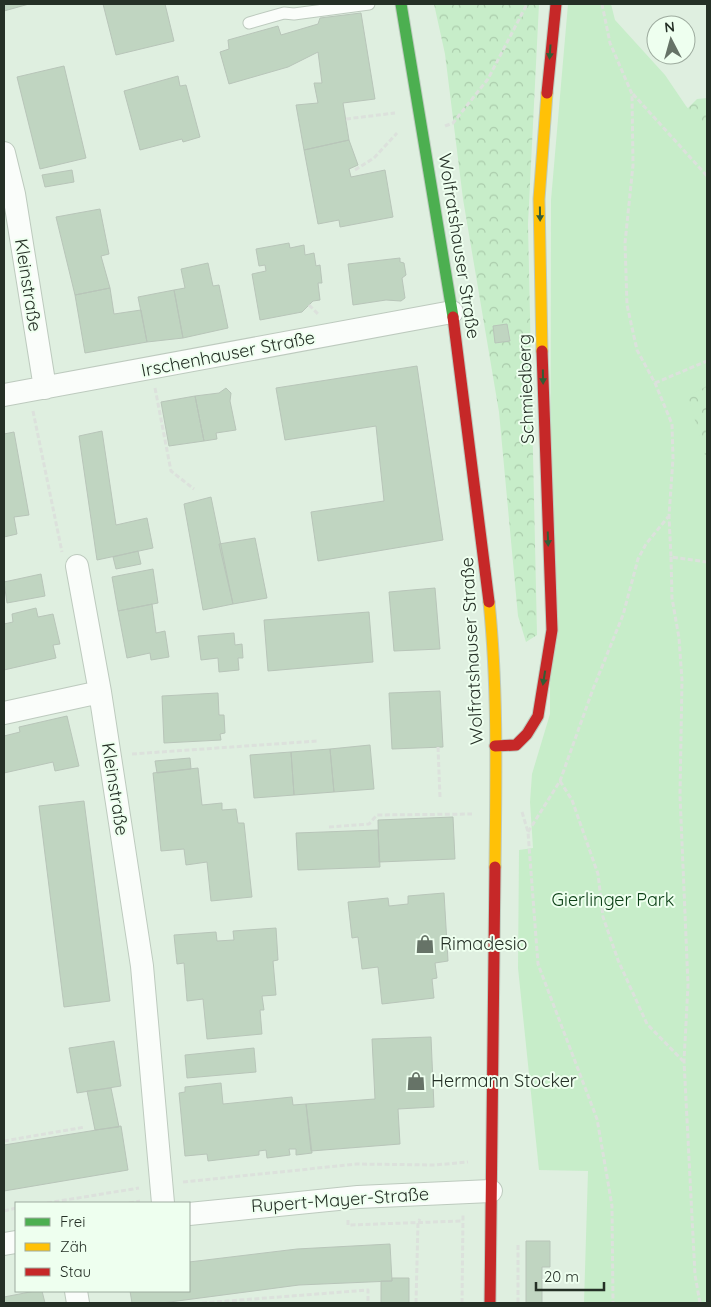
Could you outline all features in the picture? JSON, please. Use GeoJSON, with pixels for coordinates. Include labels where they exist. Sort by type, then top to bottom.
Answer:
{"type":"FeatureCollection","features":[{"type":"Feature","properties":{"kind":"main road","name":"Wolfratshauser Straße"},"geometry":{"type":"LineString","coordinates":[[401,4],[452,312],[492,631],[495,746],[490,1303]]}},
{"type":"Feature","properties":{"kind":"main road","name":"Schmiedberg"},"geometry":{"type":"LineString","coordinates":[[495,746],[516,744],[527,734],[538,716],[552,630],[543,391],[539,199],[550,39],[556,4]]}},
{"type":"Feature","properties":{"kind":"street","name":"Kleinstraße"},"geometry":{"type":"LineString","coordinates":[[4,153],[14,194],[37,389]]}},
{"type":"Feature","properties":{"kind":"street","name":"Irschenhauser Straße"},"geometry":{"type":"LineString","coordinates":[[4,395],[452,312]]}},
{"type":"Feature","properties":{"kind":"street","name":"Kleinstraße"},"geometry":{"type":"LineString","coordinates":[[78,566],[100,692],[142,966],[162,1194]]}},
{"type":"Feature","properties":{"kind":"street"},"geometry":{"type":"LineString","coordinates":[[4,713],[100,692]]}},
{"type":"Feature","properties":{"kind":"street","name":"Rupert-Mayer-Straße"},"geometry":{"type":"LineString","coordinates":[[190,1214],[358,1196],[491,1191]]}},
{"type":"Feature","properties":{"kind":"lane"},"geometry":{"type":"LineString","coordinates":[[249,23],[284,13],[294,14],[369,4]]}},
{"type":"Feature","properties":{"kind":"path"},"geometry":{"type":"LineString","coordinates":[[453,122],[488,79],[526,4]]}},
{"type":"Feature","properties":{"kind":"path"},"geometry":{"type":"LineString","coordinates":[[602,4],[610,43],[632,94],[707,176]]}},
{"type":"Feature","properties":{"kind":"path"},"geometry":{"type":"LineString","coordinates":[[632,94],[633,165],[625,243],[627,304],[637,350],[655,382],[672,424],[673,458],[668,516],[672,598],[679,638],[682,680],[680,795],[688,985],[684,1061],[694,1275],[700,1303]]}},
{"type":"Feature","properties":{"kind":"path"},"geometry":{"type":"LineString","coordinates":[[346,119],[420,110]]}},
{"type":"Feature","properties":{"kind":"path"},"geometry":{"type":"LineString","coordinates":[[355,170],[374,158],[402,126],[400,112]]}},
{"type":"Feature","properties":{"kind":"path"},"geometry":{"type":"LineString","coordinates":[[655,382],[707,361]]}},
{"type":"Feature","properties":{"kind":"path"},"geometry":{"type":"LineString","coordinates":[[152,368],[171,471],[194,489]]}},
{"type":"Feature","properties":{"kind":"path"},"geometry":{"type":"LineString","coordinates":[[37,389],[64,564],[78,566]]}},
{"type":"Feature","properties":{"kind":"path"},"geometry":{"type":"LineString","coordinates":[[528,832],[560,781],[593,689],[623,615],[638,559],[646,544],[668,516]]}},
{"type":"Feature","properties":{"kind":"path"},"geometry":{"type":"LineString","coordinates":[[671,557],[707,562]]}},
{"type":"Feature","properties":{"kind":"path"},"geometry":{"type":"LineString","coordinates":[[109,756],[317,741]]}},
{"type":"Feature","properties":{"kind":"path"},"geometry":{"type":"LineString","coordinates":[[438,747],[440,797]]}},
{"type":"Feature","properties":{"kind":"path"},"geometry":{"type":"LineString","coordinates":[[560,781],[572,800],[598,874],[603,917],[618,960],[647,1024],[684,1061]]}},
{"type":"Feature","properties":{"kind":"path"},"geometry":{"type":"LineString","coordinates":[[473,823],[474,807]]}},
{"type":"Feature","properties":{"kind":"path"},"geometry":{"type":"LineString","coordinates":[[518,807],[528,832],[538,964],[597,1118],[612,1206],[613,1303]]}},
{"type":"Feature","properties":{"kind":"path"},"geometry":{"type":"LineString","coordinates":[[329,827],[369,824],[377,815],[473,814]]}},
{"type":"Feature","properties":{"kind":"path"},"geometry":{"type":"LineString","coordinates":[[4,1141],[86,1126]]}},
{"type":"Feature","properties":{"kind":"path"},"geometry":{"type":"LineString","coordinates":[[469,1153],[469,1162]]}},
{"type":"Feature","properties":{"kind":"path"},"geometry":{"type":"LineString","coordinates":[[60,1202],[162,1194],[356,1164],[435,1165],[492,1159]]}},
{"type":"Feature","properties":{"kind":"path"},"geometry":{"type":"LineString","coordinates":[[435,1165],[435,1171]]}},
{"type":"Feature","properties":{"kind":"path"},"geometry":{"type":"LineString","coordinates":[[347,1216],[349,1224],[462,1221],[462,1303]]}},
{"type":"Feature","properties":{"kind":"path"},"geometry":{"type":"LineString","coordinates":[[416,1303],[419,1221]]}},
{"type":"Feature","properties":{"kind":"path"},"geometry":{"type":"LineString","coordinates":[[202,1303],[368,1290],[368,1303]]}},
{"type":"Feature","properties":{"kind":"green space"},"geometry":{"type":"Polygon","coordinates":[[[434,4],[539,4],[528,224],[537,635],[526,642],[518,616],[499,412],[463,199],[445,54],[434,4]]]}},
{"type":"Feature","properties":{"kind":"green space","name":"Gierlinger Park"},"geometry":{"type":"Polygon","coordinates":[[[568,4],[611,4],[615,20],[646,54],[646,65],[656,65],[707,131],[707,386],[688,396],[707,462],[707,1303],[584,1303],[588,1171],[539,1170],[518,968],[519,850],[533,848],[530,802],[532,774],[550,714],[551,200],[568,4]]]}},
{"type":"Feature","properties":{"kind":"green space"},"geometry":{"type":"Polygon","coordinates":[[[707,98],[707,166],[682,114],[697,99],[707,98]]]}},
{"type":"Feature","properties":{"kind":"green space"},"geometry":{"type":"Polygon","coordinates":[[[707,365],[707,492],[663,384],[707,365]]]}},
{"type":"Feature","properties":{"kind":"building"},"geometry":{"type":"Polygon","coordinates":[[[4,4],[29,4],[4,11],[4,4]]]}},
{"type":"Feature","properties":{"kind":"building"},"geometry":{"type":"Polygon","coordinates":[[[103,4],[165,4],[174,41],[116,55],[103,4]]]}},
{"type":"Feature","properties":{"kind":"building"},"geometry":{"type":"Polygon","coordinates":[[[361,13],[375,99],[343,103],[349,140],[304,150],[296,105],[318,103],[314,83],[322,83],[318,52],[288,67],[229,84],[220,52],[229,49],[228,40],[278,26],[281,35],[318,24],[320,18],[361,13]]]}},
{"type":"Feature","properties":{"kind":"building"},"geometry":{"type":"Polygon","coordinates":[[[64,66],[86,158],[40,169],[17,77],[64,66]]]}},
{"type":"Feature","properties":{"kind":"building"},"geometry":{"type":"Polygon","coordinates":[[[178,76],[180,86],[186,85],[200,137],[183,142],[182,139],[140,150],[124,91],[178,76]]]}},
{"type":"Feature","properties":{"kind":"building"},"geometry":{"type":"Polygon","coordinates":[[[349,140],[358,165],[349,169],[351,177],[385,170],[393,217],[340,227],[339,220],[318,224],[304,150],[349,140]]]}},
{"type":"Feature","properties":{"kind":"building"},"geometry":{"type":"Polygon","coordinates":[[[72,170],[74,182],[45,187],[42,175],[72,170]]]}},
{"type":"Feature","properties":{"kind":"building"},"geometry":{"type":"Polygon","coordinates":[[[100,209],[109,254],[101,256],[110,288],[75,295],[56,217],[100,209]]]}},
{"type":"Feature","properties":{"kind":"building"},"geometry":{"type":"Polygon","coordinates":[[[289,243],[290,248],[304,245],[305,255],[314,253],[316,266],[320,265],[322,283],[318,283],[320,300],[313,301],[302,312],[260,320],[252,274],[266,271],[265,265],[259,266],[256,249],[289,243]]]}},
{"type":"Feature","properties":{"kind":"building"},"geometry":{"type":"Polygon","coordinates":[[[400,258],[400,262],[404,263],[406,275],[402,278],[405,298],[401,301],[386,300],[353,305],[348,264],[400,258]]]}},
{"type":"Feature","properties":{"kind":"building"},"geometry":{"type":"Polygon","coordinates":[[[208,263],[213,286],[219,285],[228,328],[183,338],[174,290],[185,288],[181,269],[208,263]]]}},
{"type":"Feature","properties":{"kind":"building"},"geometry":{"type":"Polygon","coordinates":[[[110,288],[114,314],[141,310],[147,342],[85,353],[75,295],[110,288]]]}},
{"type":"Feature","properties":{"kind":"building"},"geometry":{"type":"Polygon","coordinates":[[[174,290],[183,338],[147,342],[138,297],[174,290]]]}},
{"type":"Feature","properties":{"kind":"building"},"geometry":{"type":"Polygon","coordinates":[[[507,324],[510,341],[495,343],[493,326],[507,324]]]}},
{"type":"Feature","properties":{"kind":"building"},"geometry":{"type":"Polygon","coordinates":[[[417,366],[443,540],[318,561],[311,512],[384,501],[376,426],[285,440],[276,388],[417,366]]]}},
{"type":"Feature","properties":{"kind":"building"},"geometry":{"type":"Polygon","coordinates":[[[226,388],[231,393],[230,401],[236,430],[216,433],[217,439],[204,441],[195,396],[219,393],[226,388]]]}},
{"type":"Feature","properties":{"kind":"building"},"geometry":{"type":"Polygon","coordinates":[[[195,396],[204,441],[169,446],[161,402],[195,396]]]}},
{"type":"Feature","properties":{"kind":"building"},"geometry":{"type":"Polygon","coordinates":[[[102,431],[116,525],[147,518],[153,548],[97,560],[79,436],[102,431]]]}},
{"type":"Feature","properties":{"kind":"building"},"geometry":{"type":"Polygon","coordinates":[[[14,432],[29,515],[14,517],[17,534],[4,537],[4,434],[14,432]]]}},
{"type":"Feature","properties":{"kind":"building"},"geometry":{"type":"Polygon","coordinates":[[[211,497],[233,604],[203,610],[184,504],[211,497]]]}},
{"type":"Feature","properties":{"kind":"building"},"geometry":{"type":"Polygon","coordinates":[[[255,538],[267,598],[233,604],[219,544],[255,538]]]}},
{"type":"Feature","properties":{"kind":"building"},"geometry":{"type":"Polygon","coordinates":[[[138,551],[141,564],[116,569],[113,557],[138,551]]]}},
{"type":"Feature","properties":{"kind":"building"},"geometry":{"type":"Polygon","coordinates":[[[153,569],[158,603],[118,611],[112,577],[153,569]]]}},
{"type":"Feature","properties":{"kind":"building"},"geometry":{"type":"Polygon","coordinates":[[[41,574],[45,596],[7,603],[4,582],[41,574]]]}},
{"type":"Feature","properties":{"kind":"building"},"geometry":{"type":"Polygon","coordinates":[[[435,588],[440,649],[394,651],[389,592],[435,588]]]}},
{"type":"Feature","properties":{"kind":"building"},"geometry":{"type":"Polygon","coordinates":[[[152,604],[156,633],[165,631],[169,657],[151,660],[150,653],[127,658],[118,611],[152,604]]]}},
{"type":"Feature","properties":{"kind":"building"},"geometry":{"type":"Polygon","coordinates":[[[36,608],[38,617],[53,614],[60,644],[53,645],[56,658],[4,670],[4,624],[13,622],[12,614],[36,608]]]}},
{"type":"Feature","properties":{"kind":"building"},"geometry":{"type":"Polygon","coordinates":[[[369,612],[373,662],[268,671],[264,620],[369,612]]]}},
{"type":"Feature","properties":{"kind":"building"},"geometry":{"type":"Polygon","coordinates":[[[234,633],[235,645],[242,644],[243,658],[238,658],[239,670],[219,672],[218,658],[201,660],[198,636],[234,633]]]}},
{"type":"Feature","properties":{"kind":"building"},"geometry":{"type":"Polygon","coordinates":[[[440,691],[443,747],[392,749],[389,693],[440,691]]]}},
{"type":"Feature","properties":{"kind":"building"},"geometry":{"type":"Polygon","coordinates":[[[218,693],[219,715],[224,715],[225,733],[220,734],[221,740],[164,743],[162,696],[218,693]]]}},
{"type":"Feature","properties":{"kind":"building"},"geometry":{"type":"Polygon","coordinates":[[[67,716],[79,766],[55,771],[53,762],[4,773],[4,736],[20,732],[19,727],[67,716]]]}},
{"type":"Feature","properties":{"kind":"building"},"geometry":{"type":"Polygon","coordinates":[[[370,745],[374,789],[334,792],[330,749],[370,745]]]}},
{"type":"Feature","properties":{"kind":"building"},"geometry":{"type":"Polygon","coordinates":[[[330,749],[334,792],[294,795],[291,752],[330,749]]]}},
{"type":"Feature","properties":{"kind":"building"},"geometry":{"type":"Polygon","coordinates":[[[291,752],[294,795],[254,798],[250,755],[291,752]]]}},
{"type":"Feature","properties":{"kind":"building"},"geometry":{"type":"Polygon","coordinates":[[[190,758],[191,769],[157,773],[155,761],[190,758]]]}},
{"type":"Feature","properties":{"kind":"building"},"geometry":{"type":"Polygon","coordinates":[[[198,768],[202,805],[222,803],[222,810],[236,809],[238,823],[244,823],[252,897],[211,901],[207,862],[186,865],[184,849],[161,851],[153,773],[198,768]]]}},
{"type":"Feature","properties":{"kind":"building"},"geometry":{"type":"Polygon","coordinates":[[[84,801],[110,1001],[64,1007],[39,806],[84,801]]]}},
{"type":"Feature","properties":{"kind":"building"},"geometry":{"type":"Polygon","coordinates":[[[453,817],[455,859],[379,862],[378,820],[453,817]]]}},
{"type":"Feature","properties":{"kind":"building"},"geometry":{"type":"Polygon","coordinates":[[[378,830],[380,867],[298,870],[296,833],[378,830]]]}},
{"type":"Feature","properties":{"kind":"building"},"geometry":{"type":"Polygon","coordinates":[[[444,893],[448,961],[435,963],[437,978],[432,979],[434,998],[382,1004],[378,967],[362,969],[358,937],[352,938],[348,902],[388,898],[389,906],[408,904],[408,896],[444,893]]]}},
{"type":"Feature","properties":{"kind":"building"},"geometry":{"type":"Polygon","coordinates":[[[276,928],[278,960],[273,961],[276,995],[262,996],[264,1010],[260,1010],[262,1034],[207,1039],[203,999],[187,1001],[184,963],[177,964],[174,935],[216,932],[217,941],[234,940],[233,931],[276,928]]]}},
{"type":"Feature","properties":{"kind":"building"},"geometry":{"type":"Polygon","coordinates":[[[431,1037],[434,1107],[398,1109],[400,1144],[311,1151],[306,1104],[375,1099],[372,1039],[431,1037]]]}},
{"type":"Feature","properties":{"kind":"building"},"geometry":{"type":"Polygon","coordinates":[[[114,1041],[121,1086],[77,1093],[69,1048],[114,1041]]]}},
{"type":"Feature","properties":{"kind":"building"},"geometry":{"type":"Polygon","coordinates":[[[254,1048],[256,1072],[187,1078],[185,1055],[254,1048]]]}},
{"type":"Feature","properties":{"kind":"building"},"geometry":{"type":"Polygon","coordinates":[[[221,1083],[223,1104],[292,1097],[293,1105],[306,1104],[312,1153],[296,1155],[296,1149],[289,1149],[290,1155],[267,1158],[266,1150],[259,1151],[259,1155],[208,1161],[207,1154],[185,1156],[179,1093],[185,1092],[185,1087],[221,1083]]]}},
{"type":"Feature","properties":{"kind":"building"},"geometry":{"type":"Polygon","coordinates":[[[111,1088],[119,1127],[95,1130],[87,1091],[111,1088]]]}},
{"type":"Feature","properties":{"kind":"building"},"geometry":{"type":"Polygon","coordinates":[[[121,1126],[128,1170],[4,1191],[4,1145],[121,1126]]]}},
{"type":"Feature","properties":{"kind":"building"},"geometry":{"type":"Polygon","coordinates":[[[526,1241],[550,1241],[550,1267],[542,1267],[542,1303],[526,1303],[526,1241]]]}},
{"type":"Feature","properties":{"kind":"building"},"geometry":{"type":"Polygon","coordinates":[[[390,1244],[392,1281],[299,1285],[162,1303],[132,1303],[130,1292],[190,1292],[190,1262],[297,1249],[390,1244]]]}},
{"type":"Feature","properties":{"kind":"building"},"geometry":{"type":"Polygon","coordinates":[[[392,1278],[409,1278],[409,1303],[381,1303],[381,1281],[392,1281],[392,1278]]]}},
{"type":"Feature","properties":{"kind":"building"},"geometry":{"type":"Polygon","coordinates":[[[30,1292],[42,1292],[45,1303],[4,1303],[4,1297],[30,1292]]]}},
{"type":"Feature","properties":{"kind":"traffic: fast"},"geometry":{"type":"LineString","coordinates":[[401,4],[453,317]]}},
{"type":"Feature","properties":{"kind":"traffic: slow"},"geometry":{"type":"LineString","coordinates":[[542,351],[539,199],[547,93]]}},
{"type":"Feature","properties":{"kind":"traffic: slow"},"geometry":{"type":"LineString","coordinates":[[489,602],[495,701],[495,867]]}},
{"type":"Feature","properties":{"kind":"traffic: jam"},"geometry":{"type":"LineString","coordinates":[[547,93],[556,4]]}},
{"type":"Feature","properties":{"kind":"traffic: jam"},"geometry":{"type":"LineString","coordinates":[[453,317],[489,602]]}},
{"type":"Feature","properties":{"kind":"traffic: jam"},"geometry":{"type":"LineString","coordinates":[[495,746],[516,745],[527,734],[538,716],[552,630],[542,351]]}},
{"type":"Feature","properties":{"kind":"traffic: jam"},"geometry":{"type":"LineString","coordinates":[[490,1303],[495,867]]}},
{"type":"Feature","properties":{"kind":"place","name":"Rimadesio"},"geometry":{"type":"Point","coordinates":[425,944]}},
{"type":"Feature","properties":{"kind":"place","name":"Hermann Stocker"},"geometry":{"type":"Point","coordinates":[416,1081]}}]}
